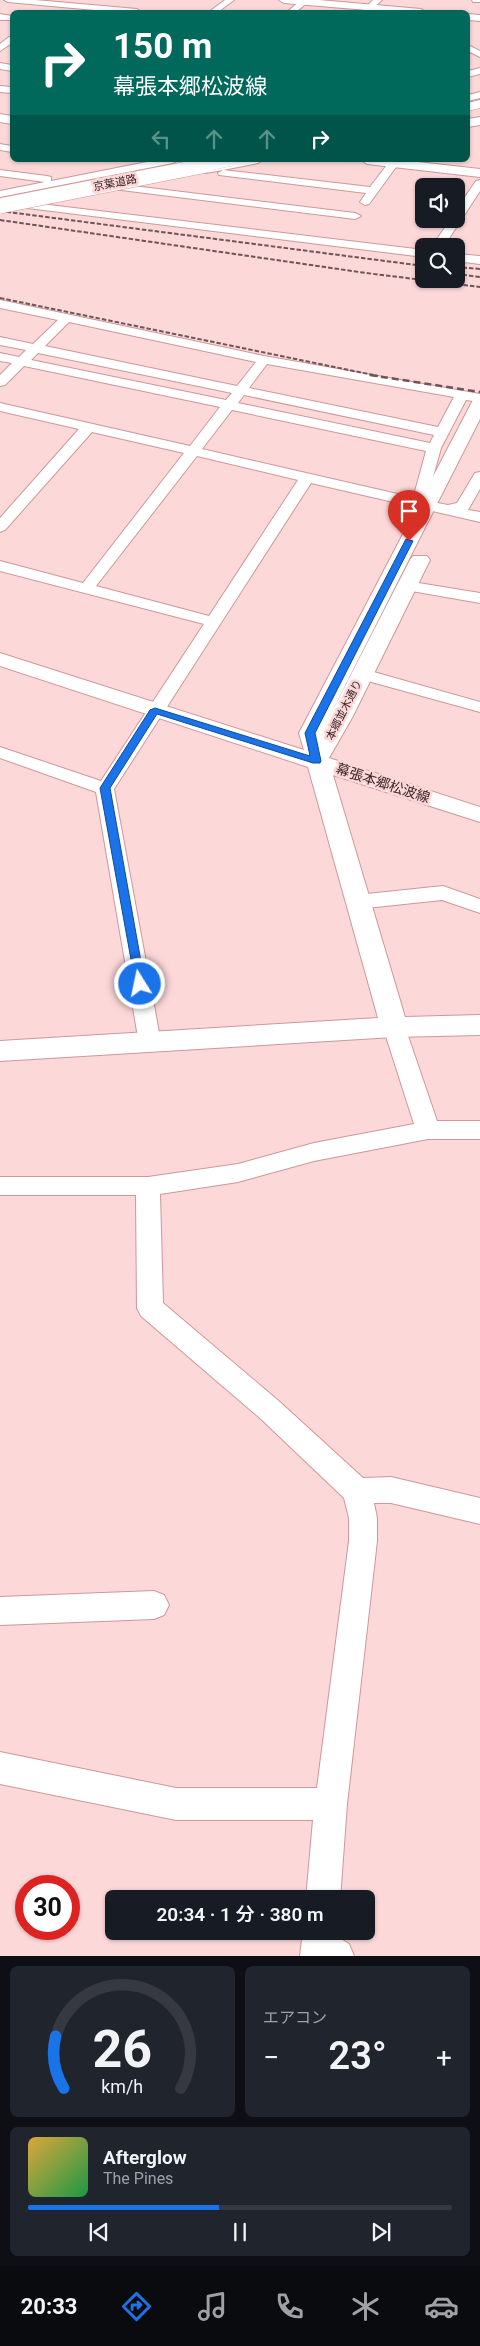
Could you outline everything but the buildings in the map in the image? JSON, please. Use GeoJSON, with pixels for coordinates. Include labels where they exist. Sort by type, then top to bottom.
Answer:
{"type":"FeatureCollection","features":[{"type":"Feature","properties":{"kind":"highway","name":"京葉道路"},"geometry":{"type":"LineString","coordinates":[[0,203],[220,162]]}},
{"type":"Feature","properties":{"kind":"highway","name":"京葉道路"},"geometry":{"type":"LineString","coordinates":[[0,203],[200,165]]}},
{"type":"Feature","properties":{"kind":"street"},"geometry":{"type":"LineString","coordinates":[[8,0],[114,10]]}},
{"type":"Feature","properties":{"kind":"street"},"geometry":{"type":"LineString","coordinates":[[59,10],[74,0]]}},
{"type":"Feature","properties":{"kind":"street"},"geometry":{"type":"LineString","coordinates":[[216,10],[230,0]]}},
{"type":"Feature","properties":{"kind":"street"},"geometry":{"type":"LineString","coordinates":[[284,0],[367,10],[378,0]]}},
{"type":"Feature","properties":{"kind":"street"},"geometry":{"type":"LineString","coordinates":[[294,10],[304,2]]}},
{"type":"Feature","properties":{"kind":"street"},"geometry":{"type":"LineString","coordinates":[[0,48],[9,41]]}},
{"type":"Feature","properties":{"kind":"street"},"geometry":{"type":"LineString","coordinates":[[471,49],[480,54]]}},
{"type":"Feature","properties":{"kind":"street"},"geometry":{"type":"LineString","coordinates":[[126,162],[150,165]]}},
{"type":"Feature","properties":{"kind":"street"},"geometry":{"type":"LineString","coordinates":[[0,194],[164,162]]}},
{"type":"Feature","properties":{"kind":"street"},"geometry":{"type":"LineString","coordinates":[[25,206],[118,187],[200,165],[235,162]]}},
{"type":"Feature","properties":{"kind":"street"},"geometry":{"type":"LineString","coordinates":[[335,243],[395,162],[480,173]]}},
{"type":"Feature","properties":{"kind":"street"},"geometry":{"type":"LineString","coordinates":[[2,173],[16,164]]}},
{"type":"Feature","properties":{"kind":"street"},"geometry":{"type":"LineString","coordinates":[[200,165],[374,191]]}},
{"type":"Feature","properties":{"kind":"street"},"geometry":{"type":"LineString","coordinates":[[2,173],[65,181]]}},
{"type":"Feature","properties":{"kind":"street"},"geometry":{"type":"LineString","coordinates":[[465,206],[480,183]]}},
{"type":"Feature","properties":{"kind":"street"},"geometry":{"type":"LineString","coordinates":[[118,187],[355,216]]}},
{"type":"Feature","properties":{"kind":"street"},"geometry":{"type":"LineString","coordinates":[[0,203],[415,253]]}},
{"type":"Feature","properties":{"kind":"street"},"geometry":{"type":"LineString","coordinates":[[465,258],[480,260]]}},
{"type":"Feature","properties":{"kind":"street"},"geometry":{"type":"LineString","coordinates":[[0,304],[264,360],[462,395],[480,400],[440,500]]}},
{"type":"Feature","properties":{"kind":"street"},"geometry":{"type":"LineString","coordinates":[[0,382],[19,361],[67,318]]}},
{"type":"Feature","properties":{"kind":"street"},"geometry":{"type":"LineString","coordinates":[[0,341],[442,432]]}},
{"type":"Feature","properties":{"kind":"street"},"geometry":{"type":"LineString","coordinates":[[0,357],[434,448]]}},
{"type":"Feature","properties":{"kind":"street"},"geometry":{"type":"LineString","coordinates":[[86,589],[264,360]]}},
{"type":"Feature","properties":{"kind":"street"},"geometry":{"type":"LineString","coordinates":[[462,395],[434,448],[421,495],[462,507],[480,476]]}},
{"type":"Feature","properties":{"kind":"street"},"geometry":{"type":"LineString","coordinates":[[0,408],[307,476],[440,500],[480,517]]}},
{"type":"Feature","properties":{"kind":"street"},"geometry":{"type":"LineString","coordinates":[[0,527],[89,427]]}},
{"type":"Feature","properties":{"kind":"street"},"geometry":{"type":"LineString","coordinates":[[440,500],[480,438]]}},
{"type":"Feature","properties":{"kind":"street"},"geometry":{"type":"LineString","coordinates":[[150,1043],[105,788],[211,621],[307,476]]}},
{"type":"Feature","properties":{"kind":"street","name":"本郷並木通り"},"geometry":{"type":"LineString","coordinates":[[316,761],[334,732],[406,586],[440,500]]}},
{"type":"Feature","properties":{"kind":"street","name":"本郷並木通り"},"geometry":{"type":"LineString","coordinates":[[316,761],[310,733],[440,500]]}},
{"type":"Feature","properties":{"kind":"street"},"geometry":{"type":"LineString","coordinates":[[0,566],[211,621]]}},
{"type":"Feature","properties":{"kind":"street"},"geometry":{"type":"LineString","coordinates":[[406,586],[480,598]]}},
{"type":"Feature","properties":{"kind":"street","name":"幕張本郷松波線"},"geometry":{"type":"LineString","coordinates":[[0,658],[480,815]]}},
{"type":"Feature","properties":{"kind":"street"},"geometry":{"type":"LineString","coordinates":[[363,674],[480,707]]}},
{"type":"Feature","properties":{"kind":"street"},"geometry":{"type":"LineString","coordinates":[[0,752],[105,788]]}},
{"type":"Feature","properties":{"kind":"street"},"geometry":{"type":"LineString","coordinates":[[316,761],[394,1027],[428,1130]]}},
{"type":"Feature","properties":{"kind":"street"},"geometry":{"type":"LineString","coordinates":[[357,902],[442,893],[480,906]]}},
{"type":"Feature","properties":{"kind":"street"},"geometry":{"type":"LineString","coordinates":[[0,1050],[150,1043],[394,1027],[480,1025]]}},
{"type":"Feature","properties":{"kind":"street"},"geometry":{"type":"LineString","coordinates":[[0,1186],[148,1186],[238,1173],[314,1152],[428,1130],[480,1130]]}},
{"type":"Feature","properties":{"kind":"street"},"geometry":{"type":"LineString","coordinates":[[148,1186],[150,1308],[271,1410],[357,1491],[363,1518],[363,1541],[331,1804],[324,1890]]}},
{"type":"Feature","properties":{"kind":"street"},"geometry":{"type":"LineString","coordinates":[[357,1491],[391,1490],[480,1511]]}},
{"type":"Feature","properties":{"kind":"street"},"geometry":{"type":"LineString","coordinates":[[0,1611],[154,1605]]}},
{"type":"Feature","properties":{"kind":"street"},"geometry":{"type":"LineString","coordinates":[[0,1768],[176,1804],[331,1804]]}},
{"type":"Feature","properties":{"kind":"railway"},"geometry":{"type":"LineString","coordinates":[[0,211],[415,265]]}},
{"type":"Feature","properties":{"kind":"railway"},"geometry":{"type":"LineString","coordinates":[[0,220],[366,273],[480,287]]}},
{"type":"Feature","properties":{"kind":"railway"},"geometry":{"type":"LineString","coordinates":[[465,268],[480,269]]}},
{"type":"Feature","properties":{"kind":"railway"},"geometry":{"type":"LineString","coordinates":[[465,275],[480,277]]}},
{"type":"Feature","properties":{"kind":"railway"},"geometry":{"type":"LineString","coordinates":[[0,298],[378,376]]}},
{"type":"Feature","properties":{"kind":"railway"},"geometry":{"type":"LineString","coordinates":[[370,375],[480,392]]}},
{"type":"Feature","properties":{"kind":"route"},"geometry":{"type":"LineString","coordinates":[[140,984],[105,788],[155,710],[316,761],[310,733],[409,541]]}}]}
